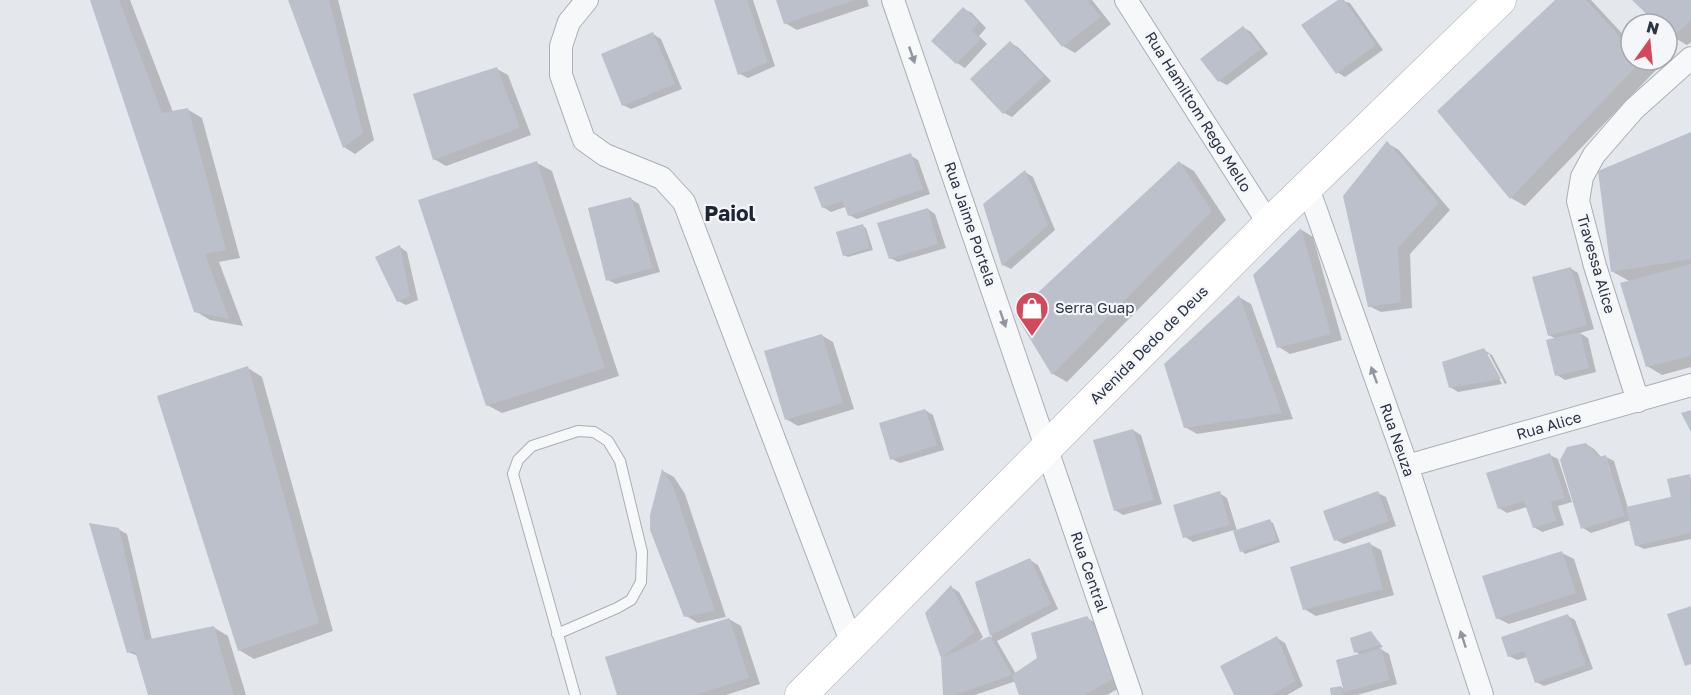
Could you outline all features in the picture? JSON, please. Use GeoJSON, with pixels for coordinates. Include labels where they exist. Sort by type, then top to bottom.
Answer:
{"type":"FeatureCollection","features":[{"type":"Feature","properties":{"kind":"main road","name":"Avenida Dedo de Deus"},"geometry":{"type":"LineString","coordinates":[[802,695],[1269,224],[1500,0]]}},
{"type":"Feature","properties":{"kind":"street"},"geometry":{"type":"LineString","coordinates":[[587,0],[569,22],[561,46],[561,75],[575,119],[584,140],[605,155],[662,178],[684,202],[852,644]]}},
{"type":"Feature","properties":{"kind":"street","name":"Rua Jaime Portela"},"geometry":{"type":"LineString","coordinates":[[893,0],[1047,448]]}},
{"type":"Feature","properties":{"kind":"street","name":"Rua Hamiltom Rego Mello"},"geometry":{"type":"LineString","coordinates":[[1126,0],[1269,224]]}},
{"type":"Feature","properties":{"kind":"street","name":"Travessa Alice"},"geometry":{"type":"LineString","coordinates":[[1638,401],[1595,266],[1578,201],[1582,177],[1594,155],[1634,109],[1691,58]]}},
{"type":"Feature","properties":{"kind":"street","name":"Rua Neuza"},"geometry":{"type":"LineString","coordinates":[[1308,188],[1407,466],[1482,695]]}},
{"type":"Feature","properties":{"kind":"street","name":"Rua Alice"},"geometry":{"type":"LineString","coordinates":[[1407,466],[1691,386]]}},
{"type":"Feature","properties":{"kind":"street","name":"Rua Central"},"geometry":{"type":"LineString","coordinates":[[1047,448],[1131,695]]}},
{"type":"Feature","properties":{"kind":"lane"},"geometry":{"type":"LineString","coordinates":[[557,634],[631,600],[640,582],[642,552],[620,461],[608,441],[594,432],[578,430],[532,446],[518,460],[513,474],[557,634],[575,695]]}},
{"type":"Feature","properties":{"kind":"building"},"geometry":{"type":"Polygon","coordinates":[[[90,0],[119,0],[162,113],[188,108],[226,250],[205,254],[229,319],[194,312],[90,0]]]}},
{"type":"Feature","properties":{"kind":"building"},"geometry":{"type":"Polygon","coordinates":[[[288,0],[329,0],[363,133],[343,148],[288,0]]]}},
{"type":"Feature","properties":{"kind":"building"},"geometry":{"type":"Polygon","coordinates":[[[714,0],[747,0],[768,62],[738,75],[714,0]]]}},
{"type":"Feature","properties":{"kind":"building"},"geometry":{"type":"Polygon","coordinates":[[[776,0],[855,0],[784,24],[776,0]]]}},
{"type":"Feature","properties":{"kind":"building"},"geometry":{"type":"Polygon","coordinates":[[[1024,0],[1087,0],[1101,17],[1062,47],[1024,0]]]}},
{"type":"Feature","properties":{"kind":"building"},"geometry":{"type":"Polygon","coordinates":[[[1338,0],[1344,0],[1376,45],[1336,74],[1301,25],[1338,0]]]}},
{"type":"Feature","properties":{"kind":"building"},"geometry":{"type":"Polygon","coordinates":[[[1555,0],[1586,0],[1619,36],[1619,72],[1631,72],[1510,199],[1437,111],[1555,0]]]}},
{"type":"Feature","properties":{"kind":"building"},"geometry":{"type":"Polygon","coordinates":[[[1632,0],[1691,0],[1691,20],[1679,31],[1679,12],[1644,12],[1632,0]]]}},
{"type":"Feature","properties":{"kind":"building"},"geometry":{"type":"Polygon","coordinates":[[[963,7],[979,22],[972,30],[981,39],[956,64],[931,41],[963,7]]]}},
{"type":"Feature","properties":{"kind":"building"},"geometry":{"type":"Polygon","coordinates":[[[1243,26],[1261,49],[1218,82],[1200,59],[1243,26]]]}},
{"type":"Feature","properties":{"kind":"building"},"geometry":{"type":"Polygon","coordinates":[[[653,32],[675,84],[622,106],[601,54],[653,32]]]}},
{"type":"Feature","properties":{"kind":"building"},"geometry":{"type":"Polygon","coordinates":[[[1010,41],[1044,76],[1003,114],[970,79],[1010,41]]]}},
{"type":"Feature","properties":{"kind":"building"},"geometry":{"type":"Polygon","coordinates":[[[497,67],[520,128],[433,160],[413,94],[497,67]]]}},
{"type":"Feature","properties":{"kind":"building"},"geometry":{"type":"Polygon","coordinates":[[[1691,132],[1691,259],[1611,272],[1598,171],[1691,132]]]}},
{"type":"Feature","properties":{"kind":"building"},"geometry":{"type":"Polygon","coordinates":[[[1387,141],[1439,203],[1398,248],[1401,302],[1368,307],[1343,196],[1387,141]]]}},
{"type":"Feature","properties":{"kind":"building"},"geometry":{"type":"Polygon","coordinates":[[[911,153],[923,189],[848,216],[843,201],[822,208],[814,187],[911,153]]]}},
{"type":"Feature","properties":{"kind":"building"},"geometry":{"type":"Polygon","coordinates":[[[537,161],[605,368],[486,406],[418,200],[537,161]]]}},
{"type":"Feature","properties":{"kind":"building"},"geometry":{"type":"Polygon","coordinates":[[[1179,161],[1212,211],[1052,375],[1015,314],[1179,161]]]}},
{"type":"Feature","properties":{"kind":"building"},"geometry":{"type":"Polygon","coordinates":[[[1025,170],[1048,225],[1002,266],[983,204],[1025,170]]]}},
{"type":"Feature","properties":{"kind":"building"},"geometry":{"type":"Polygon","coordinates":[[[631,197],[653,268],[606,281],[588,208],[631,197]]]}},
{"type":"Feature","properties":{"kind":"building"},"geometry":{"type":"Polygon","coordinates":[[[928,208],[938,244],[889,259],[877,223],[928,208]]]}},
{"type":"Feature","properties":{"kind":"building"},"geometry":{"type":"Polygon","coordinates":[[[863,224],[870,248],[843,256],[836,232],[863,224]]]}},
{"type":"Feature","properties":{"kind":"building"},"geometry":{"type":"Polygon","coordinates":[[[1301,228],[1331,334],[1277,348],[1253,275],[1301,228]]]}},
{"type":"Feature","properties":{"kind":"building"},"geometry":{"type":"Polygon","coordinates":[[[400,245],[410,296],[397,302],[375,257],[400,245]]]}},
{"type":"Feature","properties":{"kind":"building"},"geometry":{"type":"Polygon","coordinates":[[[1691,264],[1691,356],[1646,367],[1620,283],[1691,264]]]}},
{"type":"Feature","properties":{"kind":"building"},"geometry":{"type":"Polygon","coordinates":[[[1571,267],[1587,325],[1548,336],[1532,277],[1571,267]]]}},
{"type":"Feature","properties":{"kind":"building"},"geometry":{"type":"Polygon","coordinates":[[[1239,295],[1282,413],[1184,428],[1164,364],[1239,295]]]}},
{"type":"Feature","properties":{"kind":"building"},"geometry":{"type":"Polygon","coordinates":[[[1580,332],[1589,368],[1555,376],[1546,340],[1580,332]]]}},
{"type":"Feature","properties":{"kind":"building"},"geometry":{"type":"Polygon","coordinates":[[[822,334],[843,403],[785,420],[764,351],[822,334]]]}},
{"type":"Feature","properties":{"kind":"building"},"geometry":{"type":"Polygon","coordinates":[[[1484,348],[1501,379],[1449,388],[1442,362],[1484,348]]]}},
{"type":"Feature","properties":{"kind":"building"},"geometry":{"type":"Polygon","coordinates":[[[248,366],[319,623],[238,651],[157,396],[248,366]]]}},
{"type":"Feature","properties":{"kind":"building"},"geometry":{"type":"Polygon","coordinates":[[[925,409],[937,445],[890,460],[879,423],[925,409]]]}},
{"type":"Feature","properties":{"kind":"building"},"geometry":{"type":"Polygon","coordinates":[[[1691,410],[1691,432],[1681,413],[1691,410]]]}},
{"type":"Feature","properties":{"kind":"building"},"geometry":{"type":"Polygon","coordinates":[[[1133,429],[1154,500],[1114,511],[1093,440],[1133,429]]]}},
{"type":"Feature","properties":{"kind":"building"},"geometry":{"type":"Polygon","coordinates":[[[1586,443],[1599,457],[1606,455],[1625,516],[1581,529],[1560,460],[1567,447],[1586,443]]]}},
{"type":"Feature","properties":{"kind":"building"},"geometry":{"type":"Polygon","coordinates":[[[1550,453],[1565,498],[1551,502],[1556,521],[1533,528],[1524,501],[1498,509],[1486,473],[1550,453]]]}},
{"type":"Feature","properties":{"kind":"building"},"geometry":{"type":"Polygon","coordinates":[[[662,469],[673,486],[715,611],[684,617],[650,530],[650,515],[662,469]]]}},
{"type":"Feature","properties":{"kind":"building"},"geometry":{"type":"Polygon","coordinates":[[[1690,474],[1691,533],[1635,546],[1626,507],[1671,497],[1667,479],[1690,474]]]}},
{"type":"Feature","properties":{"kind":"building"},"geometry":{"type":"Polygon","coordinates":[[[1220,491],[1230,525],[1183,538],[1173,505],[1220,491]]]}},
{"type":"Feature","properties":{"kind":"building"},"geometry":{"type":"Polygon","coordinates":[[[1378,491],[1389,521],[1334,541],[1323,511],[1378,491]]]}},
{"type":"Feature","properties":{"kind":"building"},"geometry":{"type":"Polygon","coordinates":[[[1270,519],[1277,540],[1240,552],[1233,531],[1270,519]]]}},
{"type":"Feature","properties":{"kind":"building"},"geometry":{"type":"Polygon","coordinates":[[[89,523],[119,528],[145,640],[214,626],[234,695],[148,695],[135,651],[127,653],[89,523]]]}},
{"type":"Feature","properties":{"kind":"building"},"geometry":{"type":"Polygon","coordinates":[[[1370,542],[1383,589],[1303,610],[1290,567],[1370,542]]]}},
{"type":"Feature","properties":{"kind":"building"},"geometry":{"type":"Polygon","coordinates":[[[1562,551],[1576,593],[1496,619],[1482,576],[1562,551]]]}},
{"type":"Feature","properties":{"kind":"building"},"geometry":{"type":"Polygon","coordinates":[[[1030,558],[1051,604],[990,636],[975,582],[1030,558]]]}},
{"type":"Feature","properties":{"kind":"building"},"geometry":{"type":"Polygon","coordinates":[[[951,585],[975,632],[941,658],[925,613],[951,585]]]}},
{"type":"Feature","properties":{"kind":"building"},"geometry":{"type":"Polygon","coordinates":[[[1691,606],[1691,664],[1685,666],[1667,614],[1691,606]]]}},
{"type":"Feature","properties":{"kind":"building"},"geometry":{"type":"Polygon","coordinates":[[[1568,614],[1586,665],[1535,683],[1524,651],[1508,657],[1501,637],[1568,614]]]}},
{"type":"Feature","properties":{"kind":"building"},"geometry":{"type":"Polygon","coordinates":[[[1087,616],[1102,637],[1115,678],[1084,695],[1019,695],[1012,675],[1037,658],[1031,633],[1087,616]]]}},
{"type":"Feature","properties":{"kind":"building"},"geometry":{"type":"Polygon","coordinates":[[[729,618],[749,678],[695,695],[617,695],[605,657],[729,618]]]}},
{"type":"Feature","properties":{"kind":"building"},"geometry":{"type":"Polygon","coordinates":[[[1371,631],[1381,645],[1354,653],[1350,638],[1371,631]]]}},
{"type":"Feature","properties":{"kind":"building"},"geometry":{"type":"Polygon","coordinates":[[[990,636],[1012,675],[955,695],[943,695],[941,658],[990,636]]]}},
{"type":"Feature","properties":{"kind":"building"},"geometry":{"type":"Polygon","coordinates":[[[1277,636],[1295,681],[1272,695],[1234,695],[1220,666],[1277,636]]]}},
{"type":"Feature","properties":{"kind":"building"},"geometry":{"type":"Polygon","coordinates":[[[1381,648],[1390,680],[1344,692],[1336,660],[1381,648]]]}},
{"type":"Feature","properties":{"kind":"building"},"geometry":{"type":"Polygon","coordinates":[[[1341,686],[1344,695],[1331,695],[1330,688],[1341,686]]]}},
{"type":"Feature","properties":{"kind":"place","name":"Serra Guap"},"geometry":{"type":"Point","coordinates":[1032,337]}},
{"type":"Feature","properties":{"kind":"district","name":"Paiol"},"geometry":{"type":"Point","coordinates":[730,214]}}]}
